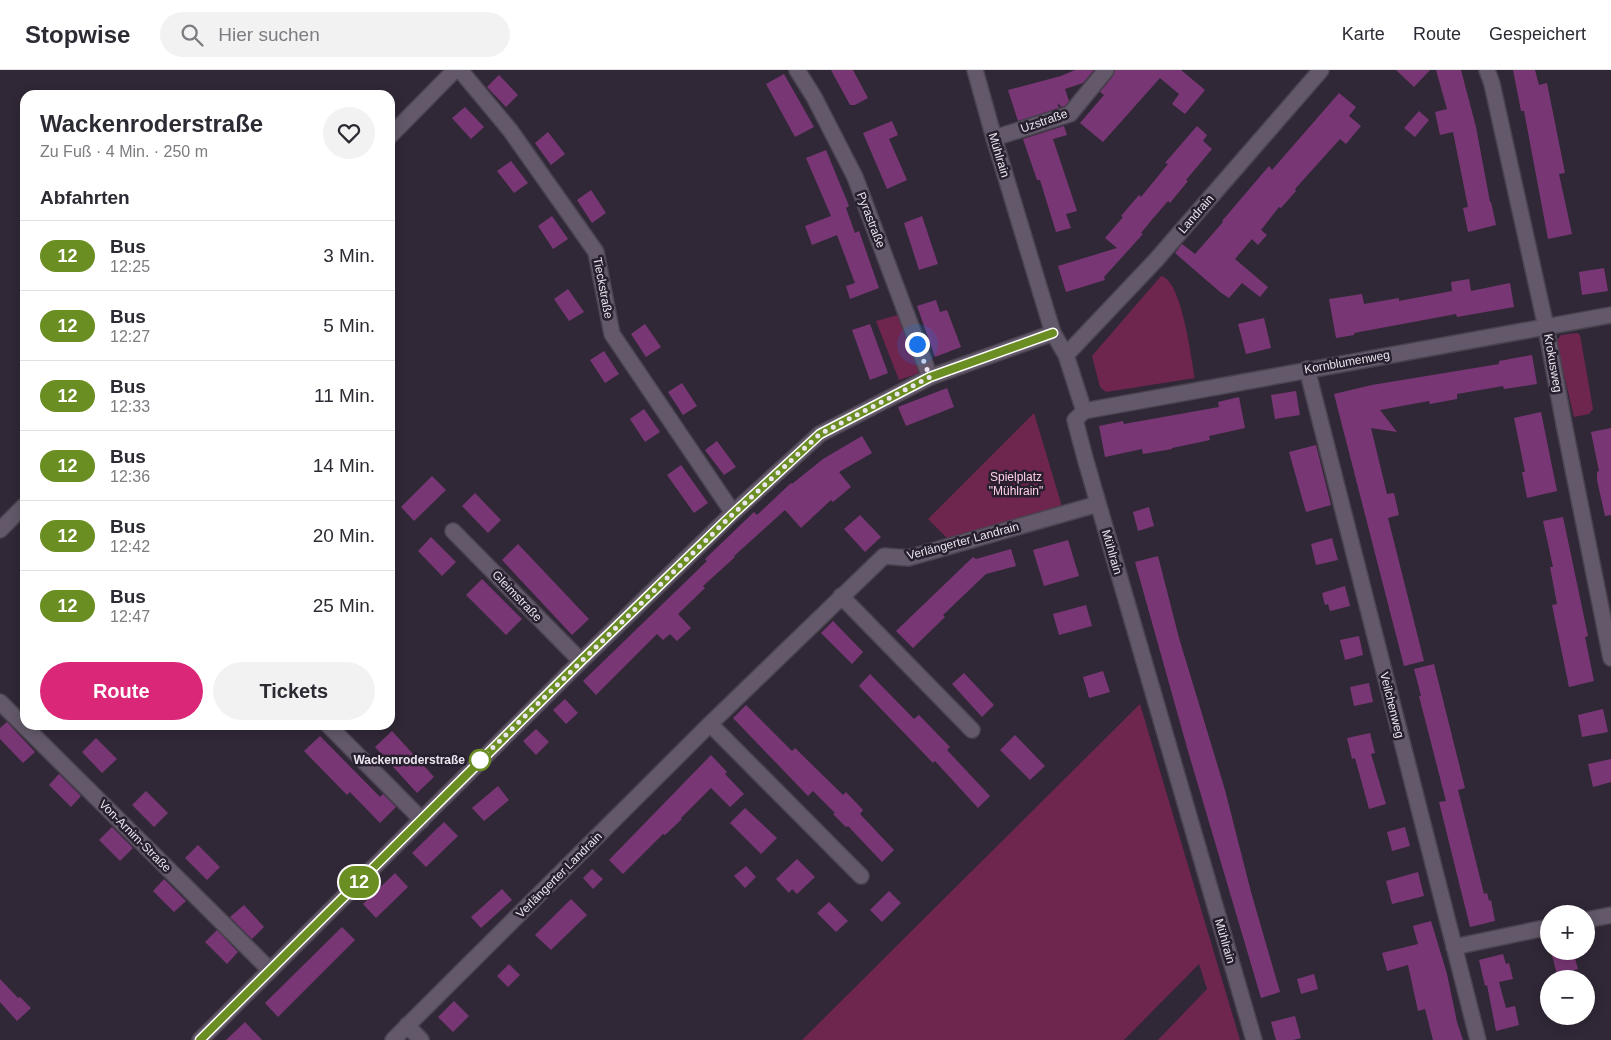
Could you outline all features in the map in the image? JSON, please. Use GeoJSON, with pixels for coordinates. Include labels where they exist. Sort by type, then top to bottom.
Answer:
{"type":"FeatureCollection","features":[{"type":"Feature","properties":{"kind":"street"},"geometry":{"type":"LineString","coordinates":[[395,131],[455,70]]}},
{"type":"Feature","properties":{"kind":"street","name":"Tieckstraße"},"geometry":{"type":"LineString","coordinates":[[460,70],[510,130],[596,252],[612,334],[733,514]]}},
{"type":"Feature","properties":{"kind":"street","name":"Pyrastraße"},"geometry":{"type":"LineString","coordinates":[[797,70],[814,97],[855,177],[930,377]]}},
{"type":"Feature","properties":{"kind":"street","name":"Mühlrain"},"geometry":{"type":"LineString","coordinates":[[975,70],[1053,333],[1066,355],[1084,410],[1075,420],[1254,1040]]}},
{"type":"Feature","properties":{"kind":"street","name":"Uzstraße"},"geometry":{"type":"LineString","coordinates":[[994,138],[1070,114],[1106,70]]}},
{"type":"Feature","properties":{"kind":"street","name":"Landrain"},"geometry":{"type":"LineString","coordinates":[[1066,355],[1156,260],[1321,70]]}},
{"type":"Feature","properties":{"kind":"street","name":"Krokusweg"},"geometry":{"type":"LineString","coordinates":[[1487,70],[1492,84],[1546,327],[1611,658]]}},
{"type":"Feature","properties":{"kind":"street","name":"Kornblumenweg"},"geometry":{"type":"LineString","coordinates":[[1084,410],[1611,315]]}},
{"type":"Feature","properties":{"kind":"street"},"geometry":{"type":"LineString","coordinates":[[200,1040],[581,661],[733,514],[820,434],[930,377],[1053,333]]}},
{"type":"Feature","properties":{"kind":"street","name":"Veilchenweg"},"geometry":{"type":"LineString","coordinates":[[1307,370],[1478,1040]]}},
{"type":"Feature","properties":{"kind":"street","name":"Verlängerter Landrain"},"geometry":{"type":"LineString","coordinates":[[392,1040],[710,724],[884,556],[908,558],[1098,504]]}},
{"type":"Feature","properties":{"kind":"street"},"geometry":{"type":"LineString","coordinates":[[0,530],[20,510]]}},
{"type":"Feature","properties":{"kind":"street","name":"Gleimstraße"},"geometry":{"type":"LineString","coordinates":[[453,531],[581,661]]}},
{"type":"Feature","properties":{"kind":"street"},"geometry":{"type":"LineString","coordinates":[[841,596],[972,730]]}},
{"type":"Feature","properties":{"kind":"street","name":"Von-Arnim-Straße"},"geometry":{"type":"LineString","coordinates":[[0,702],[20,722]]}},
{"type":"Feature","properties":{"kind":"street"},"geometry":{"type":"LineString","coordinates":[[710,724],[861,876]]}},
{"type":"Feature","properties":{"kind":"street","name":"Von-Arnim-Straße"},"geometry":{"type":"LineString","coordinates":[[28,730],[270,970]]}},
{"type":"Feature","properties":{"kind":"street"},"geometry":{"type":"LineString","coordinates":[[333,730],[422,820]]}},
{"type":"Feature","properties":{"kind":"street"},"geometry":{"type":"LineString","coordinates":[[1595,918],[1611,914]]}},
{"type":"Feature","properties":{"kind":"street"},"geometry":{"type":"LineString","coordinates":[[1454,947],[1540,929]]}},
{"type":"Feature","properties":{"kind":"street"},"geometry":{"type":"LineString","coordinates":[[407,1026],[421,1040]]}},
{"type":"Feature","properties":{"kind":"green space"},"geometry":{"type":"Polygon","coordinates":[[[1161,276],[1168,281],[1175,291],[1180,305],[1195,378],[1106,392],[1100,387],[1092,356],[1161,276]]]}},
{"type":"Feature","properties":{"kind":"green space"},"geometry":{"type":"Polygon","coordinates":[[[902,314],[922,372],[899,380],[876,321],[902,314]]]}},
{"type":"Feature","properties":{"kind":"green space"},"geometry":{"type":"Polygon","coordinates":[[[1577,333],[1580,335],[1593,409],[1589,414],[1574,417],[1557,345],[1561,335],[1577,333]]]}},
{"type":"Feature","properties":{"kind":"green space","name":"Spielplatz \"Mühlrain\""},"geometry":{"type":"Polygon","coordinates":[[[1034,413],[1063,510],[949,540],[928,519],[1034,413]]]}},
{"type":"Feature","properties":{"kind":"green space"},"geometry":{"type":"Polygon","coordinates":[[[1140,704],[1240,1040],[1158,1040],[1207,989],[1199,964],[1124,1040],[802,1040],[1140,704]]]}},
{"type":"Feature","properties":{"kind":"building"},"geometry":{"type":"Polygon","coordinates":[[[831,70],[853,70],[868,98],[855,105],[850,105],[831,70]]]}},
{"type":"Feature","properties":{"kind":"building"},"geometry":{"type":"Polygon","coordinates":[[[1075,70],[1094,70],[1083,83],[1065,89],[1069,101],[1065,106],[1062,107],[1057,103],[1059,108],[1018,121],[1008,90],[1061,76],[1075,70]]]}},
{"type":"Feature","properties":{"kind":"building"},"geometry":{"type":"Polygon","coordinates":[[[1115,70],[1181,70],[1205,90],[1185,114],[1172,104],[1179,94],[1160,78],[1103,142],[1080,123],[1104,95],[1100,92],[1113,76],[1115,70]]]}},
{"type":"Feature","properties":{"kind":"building"},"geometry":{"type":"Polygon","coordinates":[[[1396,70],[1430,70],[1414,87],[1396,70]]]}},
{"type":"Feature","properties":{"kind":"building"},"geometry":{"type":"Polygon","coordinates":[[[1436,70],[1461,70],[1476,127],[1496,225],[1468,232],[1463,208],[1468,207],[1453,132],[1440,135],[1435,112],[1447,109],[1436,70]]]}},
{"type":"Feature","properties":{"kind":"building"},"geometry":{"type":"Polygon","coordinates":[[[1513,70],[1535,70],[1539,85],[1547,83],[1565,173],[1559,174],[1572,234],[1548,239],[1524,111],[1521,111],[1513,70]]]}},
{"type":"Feature","properties":{"kind":"building"},"geometry":{"type":"Polygon","coordinates":[[[784,74],[814,127],[795,137],[766,84],[784,74]]]}},
{"type":"Feature","properties":{"kind":"building"},"geometry":{"type":"Polygon","coordinates":[[[499,75],[518,95],[506,107],[487,87],[499,75]]]}},
{"type":"Feature","properties":{"kind":"building"},"geometry":{"type":"Polygon","coordinates":[[[1339,93],[1356,107],[1349,116],[1361,126],[1346,144],[1340,139],[1295,189],[1296,191],[1281,208],[1279,207],[1261,230],[1267,235],[1258,245],[1252,239],[1235,259],[1268,287],[1260,297],[1242,283],[1229,298],[1175,253],[1182,244],[1195,254],[1269,166],[1272,170],[1339,93]]]}},
{"type":"Feature","properties":{"kind":"building"},"geometry":{"type":"Polygon","coordinates":[[[465,107],[484,127],[471,139],[452,118],[465,107]]]}},
{"type":"Feature","properties":{"kind":"building"},"geometry":{"type":"Polygon","coordinates":[[[1419,111],[1429,120],[1415,137],[1404,128],[1419,111]]]}},
{"type":"Feature","properties":{"kind":"building"},"geometry":{"type":"Polygon","coordinates":[[[892,121],[898,135],[889,139],[907,180],[887,189],[863,133],[892,121]]]}},
{"type":"Feature","properties":{"kind":"building"},"geometry":{"type":"Polygon","coordinates":[[[1064,126],[1067,135],[1053,139],[1077,211],[1066,214],[1071,228],[1056,232],[1040,180],[1037,180],[1023,139],[1064,126]]]}},
{"type":"Feature","properties":{"kind":"building"},"geometry":{"type":"Polygon","coordinates":[[[1197,126],[1207,135],[1203,141],[1212,149],[1186,180],[1188,181],[1170,203],[1168,201],[1150,222],[1141,233],[1143,234],[1104,277],[1105,280],[1066,292],[1058,266],[1117,248],[1105,238],[1139,195],[1141,197],[1168,164],[1165,163],[1197,126]]]}},
{"type":"Feature","properties":{"kind":"building"},"geometry":{"type":"Polygon","coordinates":[[[548,132],[565,154],[551,165],[535,143],[548,132]]]}},
{"type":"Feature","properties":{"kind":"building"},"geometry":{"type":"Polygon","coordinates":[[[826,150],[849,206],[846,208],[855,233],[859,231],[879,288],[850,299],[846,286],[855,283],[837,235],[812,245],[805,226],[831,216],[806,158],[826,150]]]}},
{"type":"Feature","properties":{"kind":"building"},"geometry":{"type":"Polygon","coordinates":[[[511,161],[528,183],[514,193],[497,171],[511,161]]]}},
{"type":"Feature","properties":{"kind":"building"},"geometry":{"type":"Polygon","coordinates":[[[591,190],[606,213],[592,223],[577,200],[591,190]]]}},
{"type":"Feature","properties":{"kind":"building"},"geometry":{"type":"Polygon","coordinates":[[[552,216],[568,239],[553,249],[538,226],[552,216]]]}},
{"type":"Feature","properties":{"kind":"building"},"geometry":{"type":"Polygon","coordinates":[[[922,216],[938,264],[919,270],[904,223],[922,216]]]}},
{"type":"Feature","properties":{"kind":"building"},"geometry":{"type":"Polygon","coordinates":[[[1604,268],[1608,291],[1582,295],[1579,272],[1604,268]]]}},
{"type":"Feature","properties":{"kind":"building"},"geometry":{"type":"Polygon","coordinates":[[[1469,279],[1471,291],[1510,283],[1514,307],[1457,317],[1456,314],[1336,338],[1329,299],[1362,294],[1364,304],[1399,298],[1399,301],[1452,291],[1451,282],[1469,279]]]}},
{"type":"Feature","properties":{"kind":"building"},"geometry":{"type":"Polygon","coordinates":[[[568,289],[584,312],[569,321],[554,299],[568,289]]]}},
{"type":"Feature","properties":{"kind":"building"},"geometry":{"type":"Polygon","coordinates":[[[936,300],[940,312],[947,310],[961,347],[935,357],[917,306],[936,300]]]}},
{"type":"Feature","properties":{"kind":"building"},"geometry":{"type":"Polygon","coordinates":[[[1264,318],[1271,348],[1246,354],[1238,324],[1264,318]]]}},
{"type":"Feature","properties":{"kind":"building"},"geometry":{"type":"Polygon","coordinates":[[[645,324],[661,347],[646,357],[631,334],[645,324]]]}},
{"type":"Feature","properties":{"kind":"building"},"geometry":{"type":"Polygon","coordinates":[[[870,324],[888,373],[870,380],[852,330],[870,324]]]}},
{"type":"Feature","properties":{"kind":"building"},"geometry":{"type":"Polygon","coordinates":[[[604,351],[619,374],[605,383],[590,360],[604,351]]]}},
{"type":"Feature","properties":{"kind":"building"},"geometry":{"type":"Polygon","coordinates":[[[1532,355],[1537,384],[1504,389],[1503,386],[1457,394],[1457,399],[1430,404],[1429,401],[1380,410],[1397,432],[1371,428],[1387,494],[1394,493],[1399,515],[1388,518],[1424,661],[1404,666],[1334,394],[1372,385],[1499,364],[1499,361],[1532,355]]]}},
{"type":"Feature","properties":{"kind":"building"},"geometry":{"type":"Polygon","coordinates":[[[682,383],[697,406],[683,415],[668,392],[682,383]]]}},
{"type":"Feature","properties":{"kind":"building"},"geometry":{"type":"Polygon","coordinates":[[[947,388],[954,407],[906,426],[898,407],[947,388]]]}},
{"type":"Feature","properties":{"kind":"building"},"geometry":{"type":"Polygon","coordinates":[[[1296,391],[1300,415],[1275,419],[1271,395],[1296,391]]]}},
{"type":"Feature","properties":{"kind":"building"},"geometry":{"type":"Polygon","coordinates":[[[1239,397],[1245,428],[1209,436],[1210,440],[1172,449],[1143,454],[1142,449],[1105,457],[1099,426],[1123,421],[1124,424],[1219,407],[1218,402],[1239,397]]]}},
{"type":"Feature","properties":{"kind":"building"},"geometry":{"type":"Polygon","coordinates":[[[644,409],[660,432],[645,442],[630,419],[644,409]]]}},
{"type":"Feature","properties":{"kind":"building"},"geometry":{"type":"Polygon","coordinates":[[[1541,412],[1557,491],[1527,498],[1522,472],[1525,472],[1514,418],[1541,412]]]}},
{"type":"Feature","properties":{"kind":"building"},"geometry":{"type":"Polygon","coordinates":[[[1611,428],[1611,515],[1605,516],[1597,480],[1597,472],[1599,471],[1591,432],[1611,428]]]}},
{"type":"Feature","properties":{"kind":"building"},"geometry":{"type":"Polygon","coordinates":[[[862,436],[872,453],[839,472],[851,487],[833,502],[831,500],[801,528],[785,510],[703,586],[705,588],[678,614],[691,628],[677,641],[670,634],[663,640],[657,634],[596,695],[583,681],[707,561],[705,559],[754,512],[757,515],[791,483],[823,459],[862,436]]]}},
{"type":"Feature","properties":{"kind":"building"},"geometry":{"type":"Polygon","coordinates":[[[717,441],[736,467],[724,475],[705,450],[717,441]]]}},
{"type":"Feature","properties":{"kind":"building"},"geometry":{"type":"Polygon","coordinates":[[[1316,445],[1331,505],[1306,512],[1289,452],[1316,445]]]}},
{"type":"Feature","properties":{"kind":"building"},"geometry":{"type":"Polygon","coordinates":[[[681,465],[708,503],[694,513],[667,475],[681,465]]]}},
{"type":"Feature","properties":{"kind":"building"},"geometry":{"type":"Polygon","coordinates":[[[432,476],[446,490],[414,521],[401,507],[432,476]]]}},
{"type":"Feature","properties":{"kind":"building"},"geometry":{"type":"Polygon","coordinates":[[[475,493],[501,520],[488,533],[462,506],[475,493]]]}},
{"type":"Feature","properties":{"kind":"building"},"geometry":{"type":"Polygon","coordinates":[[[1149,507],[1154,526],[1138,531],[1133,512],[1149,507]]]}},
{"type":"Feature","properties":{"kind":"building"},"geometry":{"type":"Polygon","coordinates":[[[860,515],[881,537],[865,552],[844,529],[860,515]]]}},
{"type":"Feature","properties":{"kind":"building"},"geometry":{"type":"Polygon","coordinates":[[[1563,517],[1588,636],[1585,637],[1594,681],[1569,687],[1552,605],[1557,604],[1550,567],[1553,567],[1543,521],[1563,517]]]}},
{"type":"Feature","properties":{"kind":"building"},"geometry":{"type":"Polygon","coordinates":[[[431,537],[456,562],[442,576],[418,551],[431,537]]]}},
{"type":"Feature","properties":{"kind":"building"},"geometry":{"type":"Polygon","coordinates":[[[1332,538],[1338,560],[1316,565],[1311,544],[1332,538]]]}},
{"type":"Feature","properties":{"kind":"building"},"geometry":{"type":"Polygon","coordinates":[[[1068,540],[1079,576],[1044,586],[1033,550],[1068,540]]]}},
{"type":"Feature","properties":{"kind":"building"},"geometry":{"type":"Polygon","coordinates":[[[518,544],[589,619],[572,635],[502,560],[518,544]]]}},
{"type":"Feature","properties":{"kind":"building"},"geometry":{"type":"Polygon","coordinates":[[[1011,549],[1016,566],[986,574],[943,615],[945,617],[913,648],[896,631],[973,557],[976,559],[1011,549]]]}},
{"type":"Feature","properties":{"kind":"building"},"geometry":{"type":"Polygon","coordinates":[[[1158,556],[1179,638],[1225,790],[1251,892],[1280,992],[1261,998],[1188,751],[1135,562],[1158,556]]]}},
{"type":"Feature","properties":{"kind":"building"},"geometry":{"type":"Polygon","coordinates":[[[482,579],[522,619],[506,635],[466,595],[482,579]]]}},
{"type":"Feature","properties":{"kind":"building"},"geometry":{"type":"Polygon","coordinates":[[[1345,586],[1350,606],[1330,611],[1328,604],[1325,605],[1322,593],[1345,586]]]}},
{"type":"Feature","properties":{"kind":"building"},"geometry":{"type":"Polygon","coordinates":[[[1086,605],[1092,626],[1059,635],[1053,614],[1086,605]]]}},
{"type":"Feature","properties":{"kind":"building"},"geometry":{"type":"Polygon","coordinates":[[[833,621],[863,652],[852,664],[821,633],[833,621]]]}},
{"type":"Feature","properties":{"kind":"building"},"geometry":{"type":"Polygon","coordinates":[[[1359,636],[1363,655],[1345,660],[1340,640],[1359,636]]]}},
{"type":"Feature","properties":{"kind":"building"},"geometry":{"type":"Polygon","coordinates":[[[1434,664],[1465,788],[1458,790],[1484,894],[1487,893],[1489,901],[1491,900],[1495,921],[1470,927],[1439,802],[1446,801],[1419,696],[1421,696],[1414,669],[1434,664]]]}},
{"type":"Feature","properties":{"kind":"building"},"geometry":{"type":"Polygon","coordinates":[[[1103,671],[1110,692],[1089,698],[1083,677],[1103,671]]]}},
{"type":"Feature","properties":{"kind":"building"},"geometry":{"type":"Polygon","coordinates":[[[964,673],[994,705],[982,717],[952,684],[964,673]]]}},
{"type":"Feature","properties":{"kind":"building"},"geometry":{"type":"Polygon","coordinates":[[[870,674],[914,719],[919,715],[950,747],[947,750],[990,796],[978,808],[935,761],[933,763],[859,686],[870,674]]]}},
{"type":"Feature","properties":{"kind":"building"},"geometry":{"type":"Polygon","coordinates":[[[1369,683],[1373,702],[1354,706],[1350,687],[1369,683]]]}},
{"type":"Feature","properties":{"kind":"building"},"geometry":{"type":"Polygon","coordinates":[[[565,699],[578,713],[566,724],[553,710],[565,699]]]}},
{"type":"Feature","properties":{"kind":"building"},"geometry":{"type":"Polygon","coordinates":[[[746,705],[792,751],[795,748],[843,795],[846,792],[863,810],[860,814],[894,850],[882,862],[848,826],[846,827],[833,814],[835,813],[813,791],[808,796],[733,718],[746,705]]]}},
{"type":"Feature","properties":{"kind":"building"},"geometry":{"type":"Polygon","coordinates":[[[1603,709],[1608,732],[1582,737],[1578,715],[1603,709]]]}},
{"type":"Feature","properties":{"kind":"building"},"geometry":{"type":"Polygon","coordinates":[[[7,722],[35,752],[23,763],[0,739],[0,728],[7,722]]]}},
{"type":"Feature","properties":{"kind":"building"},"geometry":{"type":"Polygon","coordinates":[[[536,729],[549,742],[536,755],[523,741],[536,729]]]}},
{"type":"Feature","properties":{"kind":"building"},"geometry":{"type":"Polygon","coordinates":[[[392,731],[434,777],[417,793],[375,747],[392,731]]]}},
{"type":"Feature","properties":{"kind":"building"},"geometry":{"type":"Polygon","coordinates":[[[1370,733],[1375,753],[1371,754],[1386,804],[1369,809],[1355,758],[1352,759],[1347,738],[1370,733]]]}},
{"type":"Feature","properties":{"kind":"building"},"geometry":{"type":"Polygon","coordinates":[[[1015,735],[1045,766],[1030,780],[1000,750],[1015,735]]]}},
{"type":"Feature","properties":{"kind":"building"},"geometry":{"type":"Polygon","coordinates":[[[320,736],[380,797],[383,794],[396,807],[380,823],[350,792],[347,795],[304,751],[320,736]]]}},
{"type":"Feature","properties":{"kind":"building"},"geometry":{"type":"Polygon","coordinates":[[[96,738],[117,759],[102,773],[82,752],[96,738]]]}},
{"type":"Feature","properties":{"kind":"building"},"geometry":{"type":"Polygon","coordinates":[[[711,755],[727,772],[725,774],[744,794],[730,807],[711,788],[682,819],[665,835],[663,834],[623,874],[609,860],[711,755]]]}},
{"type":"Feature","properties":{"kind":"building"},"geometry":{"type":"Polygon","coordinates":[[[1611,759],[1611,782],[1593,787],[1588,764],[1611,759]]]}},
{"type":"Feature","properties":{"kind":"building"},"geometry":{"type":"Polygon","coordinates":[[[59,774],[81,796],[71,807],[49,785],[59,774]]]}},
{"type":"Feature","properties":{"kind":"building"},"geometry":{"type":"Polygon","coordinates":[[[498,786],[509,800],[484,821],[472,808],[498,786]]]}},
{"type":"Feature","properties":{"kind":"building"},"geometry":{"type":"Polygon","coordinates":[[[146,791],[168,813],[154,827],[132,805],[146,791]]]}},
{"type":"Feature","properties":{"kind":"building"},"geometry":{"type":"Polygon","coordinates":[[[745,808],[777,838],[761,854],[730,823],[745,808]]]}},
{"type":"Feature","properties":{"kind":"building"},"geometry":{"type":"Polygon","coordinates":[[[444,822],[458,836],[426,867],[412,853],[444,822]]]}},
{"type":"Feature","properties":{"kind":"building"},"geometry":{"type":"Polygon","coordinates":[[[112,827],[133,848],[120,861],[99,840],[112,827]]]}},
{"type":"Feature","properties":{"kind":"building"},"geometry":{"type":"Polygon","coordinates":[[[1405,827],[1410,846],[1392,851],[1387,832],[1405,827]]]}},
{"type":"Feature","properties":{"kind":"building"},"geometry":{"type":"Polygon","coordinates":[[[198,845],[220,867],[207,880],[185,858],[198,845]]]}},
{"type":"Feature","properties":{"kind":"building"},"geometry":{"type":"Polygon","coordinates":[[[797,859],[815,877],[797,894],[792,889],[789,893],[776,879],[797,859]]]}},
{"type":"Feature","properties":{"kind":"building"},"geometry":{"type":"Polygon","coordinates":[[[746,866],[756,877],[745,888],[734,876],[746,866]]]}},
{"type":"Feature","properties":{"kind":"building"},"geometry":{"type":"Polygon","coordinates":[[[592,869],[603,879],[593,889],[583,878],[592,869]]]}},
{"type":"Feature","properties":{"kind":"building"},"geometry":{"type":"Polygon","coordinates":[[[1418,872],[1424,896],[1392,904],[1386,881],[1418,872]]]}},
{"type":"Feature","properties":{"kind":"building"},"geometry":{"type":"Polygon","coordinates":[[[395,873],[408,887],[376,918],[363,904],[395,873]]]}},
{"type":"Feature","properties":{"kind":"building"},"geometry":{"type":"Polygon","coordinates":[[[164,879],[186,901],[174,912],[153,891],[164,879]]]}},
{"type":"Feature","properties":{"kind":"building"},"geometry":{"type":"Polygon","coordinates":[[[502,889],[512,900],[481,928],[471,917],[502,889]]]}},
{"type":"Feature","properties":{"kind":"building"},"geometry":{"type":"Polygon","coordinates":[[[889,891],[901,903],[882,922],[870,910],[889,891]]]}},
{"type":"Feature","properties":{"kind":"building"},"geometry":{"type":"Polygon","coordinates":[[[571,899],[587,915],[551,950],[535,935],[571,899]]]}},
{"type":"Feature","properties":{"kind":"building"},"geometry":{"type":"Polygon","coordinates":[[[829,902],[848,921],[836,932],[817,913],[829,902]]]}},
{"type":"Feature","properties":{"kind":"building"},"geometry":{"type":"Polygon","coordinates":[[[244,905],[264,927],[252,939],[230,917],[244,905]]]}},
{"type":"Feature","properties":{"kind":"building"},"geometry":{"type":"Polygon","coordinates":[[[1431,921],[1447,974],[1457,1022],[1463,1040],[1433,1040],[1425,1009],[1418,1011],[1408,965],[1387,971],[1382,953],[1418,944],[1413,926],[1431,921]]]}},
{"type":"Feature","properties":{"kind":"building"},"geometry":{"type":"Polygon","coordinates":[[[342,927],[355,940],[278,1017],[265,1003],[342,927]]]}},
{"type":"Feature","properties":{"kind":"building"},"geometry":{"type":"Polygon","coordinates":[[[217,930],[238,952],[227,964],[205,942],[217,930]]]}},
{"type":"Feature","properties":{"kind":"building"},"geometry":{"type":"Polygon","coordinates":[[[1503,954],[1506,964],[1509,963],[1513,979],[1499,982],[1506,1008],[1515,1006],[1519,1025],[1496,1031],[1487,985],[1485,986],[1479,960],[1503,954]]]}},
{"type":"Feature","properties":{"kind":"building"},"geometry":{"type":"Polygon","coordinates":[[[1553,960],[1576,960],[1578,969],[1574,970],[1556,970],[1553,960]]]}},
{"type":"Feature","properties":{"kind":"building"},"geometry":{"type":"Polygon","coordinates":[[[509,964],[520,975],[508,987],[497,976],[509,964]]]}},
{"type":"Feature","properties":{"kind":"building"},"geometry":{"type":"Polygon","coordinates":[[[1314,974],[1318,989],[1301,994],[1297,979],[1314,974]]]}},
{"type":"Feature","properties":{"kind":"building"},"geometry":{"type":"Polygon","coordinates":[[[0,979],[18,998],[20,997],[31,1008],[17,1021],[0,1002],[0,979]]]}},
{"type":"Feature","properties":{"kind":"building"},"geometry":{"type":"Polygon","coordinates":[[[454,1001],[469,1016],[453,1032],[438,1017],[454,1001]]]}},
{"type":"Feature","properties":{"kind":"building"},"geometry":{"type":"Polygon","coordinates":[[[1295,1016],[1301,1038],[1276,1040],[1271,1022],[1295,1016]]]}},
{"type":"Feature","properties":{"kind":"building"},"geometry":{"type":"Polygon","coordinates":[[[245,1022],[262,1040],[226,1040],[245,1022]]]}},
{"type":"Feature","properties":{"kind":"bus line","name":"12"},"geometry":{"type":"LineString","coordinates":[[200,1040],[581,661],[733,514],[820,434],[930,377],[1053,333]]}},
{"type":"Feature","properties":{"kind":"place","name":"Wackenroderstraße"},"geometry":{"type":"Point","coordinates":[480,760]}},
{"type":"Feature","properties":{"kind":"route"},"geometry":{"type":"LineString","coordinates":[[480,760],[733,514],[820,434],[930,377],[917,344]]}}]}
